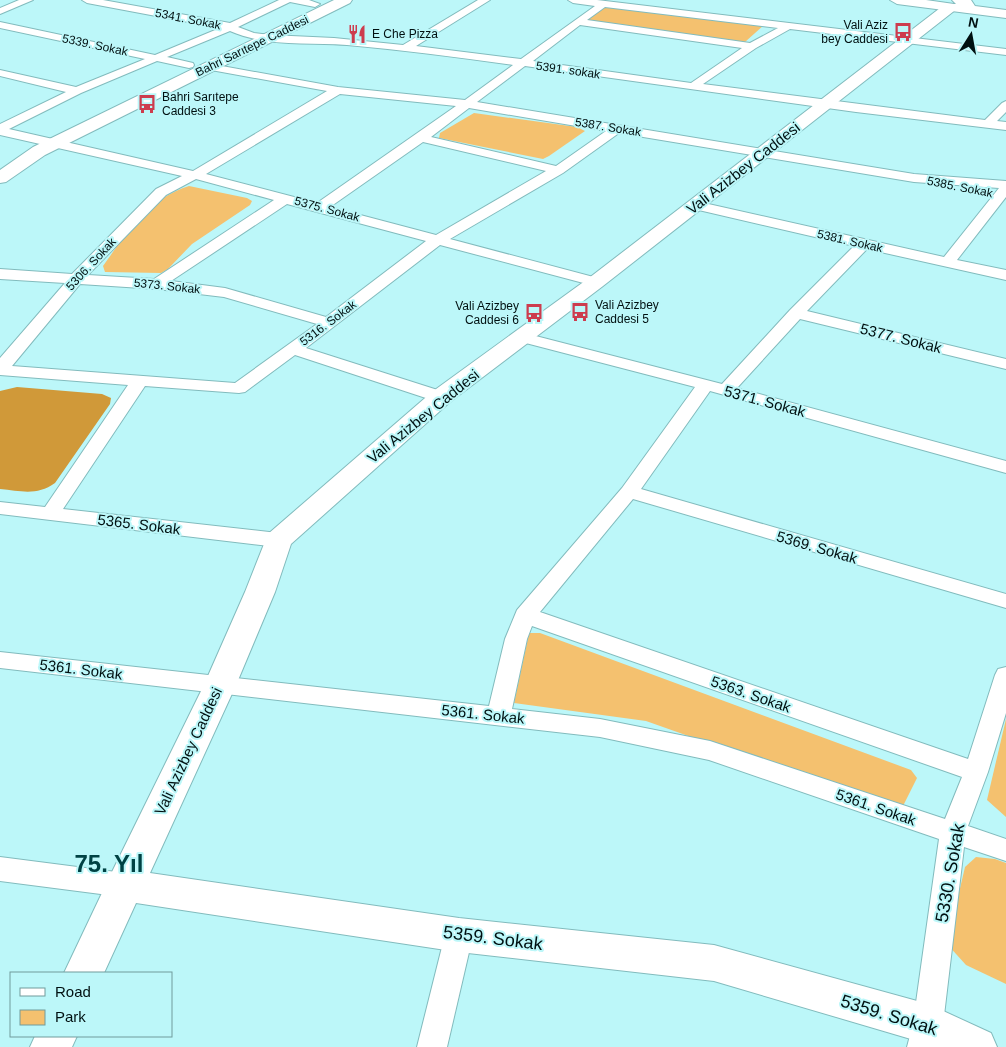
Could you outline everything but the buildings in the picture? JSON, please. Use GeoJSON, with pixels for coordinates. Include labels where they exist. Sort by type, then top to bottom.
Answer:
{"type":"FeatureCollection","features":[{"type":"Feature","properties":{"kind":"street"},"geometry":{"type":"LineString","coordinates":[[0,11],[28,0]]}},
{"type":"Feature","properties":{"kind":"street","name":"5341. Sokak"},"geometry":{"type":"LineString","coordinates":[[87,0],[230,27]]}},
{"type":"Feature","properties":{"kind":"street"},"geometry":{"type":"LineString","coordinates":[[0,130],[77,91],[230,27],[287,0]]}},
{"type":"Feature","properties":{"kind":"street"},"geometry":{"type":"LineString","coordinates":[[294,0],[320,2]]}},
{"type":"Feature","properties":{"kind":"street","name":"Bahri Sarıtepe Caddesi"},"geometry":{"type":"LineString","coordinates":[[0,161],[37,139],[248,35],[286,30],[345,0]]}},
{"type":"Feature","properties":{"kind":"street"},"geometry":{"type":"LineString","coordinates":[[405,48],[485,0]]}},
{"type":"Feature","properties":{"kind":"street"},"geometry":{"type":"LineString","coordinates":[[573,0],[1006,52]]}},
{"type":"Feature","properties":{"kind":"street"},"geometry":{"type":"LineString","coordinates":[[897,0],[951,4],[1006,5]]}},
{"type":"Feature","properties":{"kind":"street","name":"Bahri Sarıtepe Caddesi"},"geometry":{"type":"LineString","coordinates":[[0,178],[17,165],[56,143],[211,67],[266,32],[320,2]]}},
{"type":"Feature","properties":{"kind":"street"},"geometry":{"type":"LineString","coordinates":[[321,207],[422,138],[603,4]]}},
{"type":"Feature","properties":{"kind":"street"},"geometry":{"type":"LineString","coordinates":[[951,4],[1006,14]]}},
{"type":"Feature","properties":{"kind":"street","name":"Vali Azizbey Caddesi"},"geometry":{"type":"LineString","coordinates":[[84,972],[220,685],[260,592],[278,540],[441,398],[524,338],[694,204],[909,40],[951,4]]}},
{"type":"Feature","properties":{"kind":"street"},"geometry":{"type":"LineString","coordinates":[[706,16],[716,5]]}},
{"type":"Feature","properties":{"kind":"street"},"geometry":{"type":"LineString","coordinates":[[578,22],[752,46]]}},
{"type":"Feature","properties":{"kind":"street","name":"5339. Sokak"},"geometry":{"type":"LineString","coordinates":[[0,25],[189,65]]}},
{"type":"Feature","properties":{"kind":"street"},"geometry":{"type":"LineString","coordinates":[[692,87],[752,46],[788,26]]}},
{"type":"Feature","properties":{"kind":"street"},"geometry":{"type":"LineString","coordinates":[[230,27],[312,40]]}},
{"type":"Feature","properties":{"kind":"street"},"geometry":{"type":"LineString","coordinates":[[230,27],[248,35]]}},
{"type":"Feature","properties":{"kind":"street"},"geometry":{"type":"LineString","coordinates":[[286,30],[312,40]]}},
{"type":"Feature","properties":{"kind":"street","name":"5391. sokak"},"geometry":{"type":"LineString","coordinates":[[312,40],[405,48],[823,106],[1006,126]]}},
{"type":"Feature","properties":{"kind":"street","name":"5387. Sokak"},"geometry":{"type":"LineString","coordinates":[[211,67],[338,90],[467,104],[914,178]]}},
{"type":"Feature","properties":{"kind":"street"},"geometry":{"type":"LineString","coordinates":[[0,73],[77,91]]}},
{"type":"Feature","properties":{"kind":"street","name":"5306. Sokak"},"geometry":{"type":"LineString","coordinates":[[0,370],[76,279],[161,192],[195,175],[338,90]]}},
{"type":"Feature","properties":{"kind":"street"},"geometry":{"type":"LineString","coordinates":[[987,124],[1006,105]]}},
{"type":"Feature","properties":{"kind":"street","name":"5316. Sokak"},"geometry":{"type":"LineString","coordinates":[[0,370],[139,382],[239,388],[329,323],[437,240],[558,170],[618,128]]}},
{"type":"Feature","properties":{"kind":"street","name":"5375. Sokak"},"geometry":{"type":"LineString","coordinates":[[0,130],[286,198],[596,282]]}},
{"type":"Feature","properties":{"kind":"street"},"geometry":{"type":"LineString","coordinates":[[422,138],[558,170]]}},
{"type":"Feature","properties":{"kind":"street","name":"5385. Sokak"},"geometry":{"type":"LineString","coordinates":[[914,178],[1004,191]]}},
{"type":"Feature","properties":{"kind":"street"},"geometry":{"type":"LineString","coordinates":[[947,263],[1004,191]]}},
{"type":"Feature","properties":{"kind":"street"},"geometry":{"type":"LineString","coordinates":[[157,284],[286,198]]}},
{"type":"Feature","properties":{"kind":"street","name":"5381. Sokak"},"geometry":{"type":"LineString","coordinates":[[694,204],[1006,275]]}},
{"type":"Feature","properties":{"kind":"street"},"geometry":{"type":"LineString","coordinates":[[726,390],[796,313],[864,244]]}},
{"type":"Feature","properties":{"kind":"street","name":"5373. Sokak"},"geometry":{"type":"LineString","coordinates":[[0,274],[157,284],[224,294],[329,323]]}},
{"type":"Feature","properties":{"kind":"street","name":"5377. Sokak"},"geometry":{"type":"LineString","coordinates":[[796,313],[1006,364]]}},
{"type":"Feature","properties":{"kind":"street","name":"5371. Sokak"},"geometry":{"type":"LineString","coordinates":[[524,338],[726,390],[1006,467]]}},
{"type":"Feature","properties":{"kind":"street"},"geometry":{"type":"LineString","coordinates":[[293,349],[441,398]]}},
{"type":"Feature","properties":{"kind":"street"},"geometry":{"type":"LineString","coordinates":[[50,514],[139,382]]}},
{"type":"Feature","properties":{"kind":"street"},"geometry":{"type":"LineString","coordinates":[[499,716],[516,639],[525,616],[629,492],[706,385]]}},
{"type":"Feature","properties":{"kind":"street","name":"5369. Sokak"},"geometry":{"type":"LineString","coordinates":[[629,492],[1006,601]]}},
{"type":"Feature","properties":{"kind":"street","name":"5365. Sokak"},"geometry":{"type":"LineString","coordinates":[[0,508],[278,540]]}},
{"type":"Feature","properties":{"kind":"street","name":"5363. Sokak"},"geometry":{"type":"LineString","coordinates":[[525,616],[976,772]]}},
{"type":"Feature","properties":{"kind":"street","name":"5361. Sokak"},"geometry":{"type":"LineString","coordinates":[[0,660],[600,728],[710,751],[1006,850]]}},
{"type":"Feature","properties":{"kind":"street","name":"5330. Sokak"},"geometry":{"type":"LineString","coordinates":[[925,1035],[952,833],[976,772],[1006,675]]}},
{"type":"Feature","properties":{"kind":"street","name":"5359. Sokak"},"geometry":{"type":"LineString","coordinates":[[0,868],[459,935],[714,963],[925,1035],[976,1047]]}},
{"type":"Feature","properties":{"kind":"street"},"geometry":{"type":"LineString","coordinates":[[432,1047],[459,935]]}},
{"type":"Feature","properties":{"kind":"green space"},"geometry":{"type":"Polygon","coordinates":[[[603,5],[765,24],[745,42],[586,20],[603,5]]]}},
{"type":"Feature","properties":{"kind":"green space"},"geometry":{"type":"Polygon","coordinates":[[[474,113],[577,127],[585,131],[543,159],[439,138],[440,133],[474,113]]]}},
{"type":"Feature","properties":{"kind":"green space"},"geometry":{"type":"Polygon","coordinates":[[[189,186],[247,198],[252,201],[250,205],[192,244],[168,269],[161,273],[105,272],[103,266],[140,218],[162,199],[189,186]]]}},
{"type":"Feature","properties":{"kind":"green space"},"geometry":{"type":"Polygon","coordinates":[[[529,633],[540,633],[911,770],[917,778],[903,806],[889,807],[646,721],[514,703],[529,633]]]}},
{"type":"Feature","properties":{"kind":"green space"},"geometry":{"type":"Polygon","coordinates":[[[1006,719],[1006,817],[987,800],[1006,719]]]}},
{"type":"Feature","properties":{"kind":"green space"},"geometry":{"type":"Polygon","coordinates":[[[976,857],[995,859],[1006,863],[1006,984],[966,965],[947,944],[965,867],[976,857]]]}},
{"type":"Feature","properties":{"kind":"shaded area"},"geometry":{"type":"Polygon","coordinates":[[[17,387],[102,394],[111,398],[110,404],[55,483],[42,490],[0,489],[0,391],[17,387]]]}},
{"type":"Feature","properties":{"kind":"place","name":"Vali Aziz bey Caddesi"},"geometry":{"type":"Point","coordinates":[903,32]}},
{"type":"Feature","properties":{"kind":"place","name":"E Che Pizza"},"geometry":{"type":"Point","coordinates":[357,34]}},
{"type":"Feature","properties":{"kind":"place","name":"Bahri Sarıtepe Caddesi 3"},"geometry":{"type":"Point","coordinates":[147,104]}},
{"type":"Feature","properties":{"kind":"place","name":"Vali Azizbey Caddesi 5"},"geometry":{"type":"Point","coordinates":[580,312]}},
{"type":"Feature","properties":{"kind":"place","name":"Vali Azizbey Caddesi 6"},"geometry":{"type":"Point","coordinates":[534,313]}},
{"type":"Feature","properties":{"kind":"district","name":"75. Yıl"},"geometry":{"type":"Point","coordinates":[109,863]}}]}
